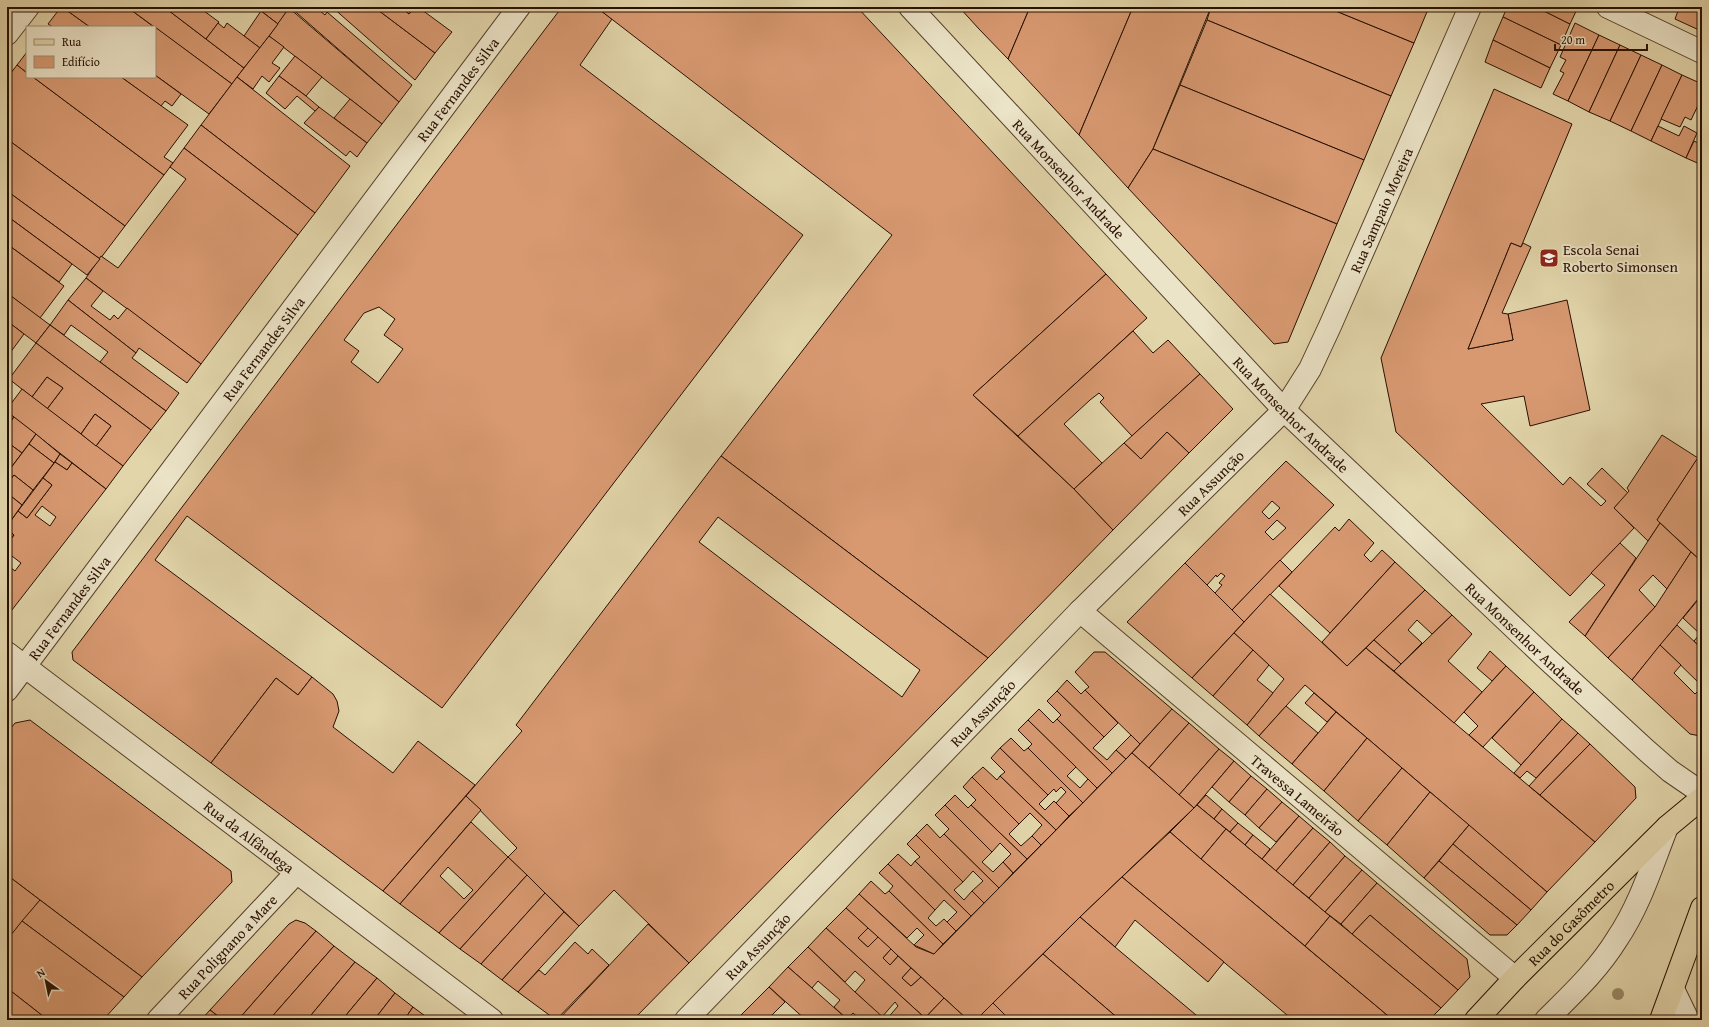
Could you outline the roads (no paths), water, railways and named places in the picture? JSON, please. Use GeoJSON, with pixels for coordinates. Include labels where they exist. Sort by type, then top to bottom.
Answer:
{"type":"FeatureCollection","features":[{"type":"Feature","properties":{"kind":"main road","name":"Rua do Gasômetro"},"geometry":{"type":"LineString","coordinates":[[1476,1020],[1515,978],[1668,827],[1702,798]]}},
{"type":"Feature","properties":{"kind":"main road"},"geometry":{"type":"LineString","coordinates":[[1661,1020],[1674,989],[1702,908]]}},
{"type":"Feature","properties":{"kind":"street"},"geometry":{"type":"LineString","coordinates":[[7,34],[28,7]]}},
{"type":"Feature","properties":{"kind":"street","name":"Rua Fernandes Silva"},"geometry":{"type":"LineString","coordinates":[[7,690],[519,7]]}},
{"type":"Feature","properties":{"kind":"street","name":"Rua Monsenhor Andrade"},"geometry":{"type":"LineString","coordinates":[[910,7],[1284,410],[1641,745],[1670,771],[1702,793]]}},
{"type":"Feature","properties":{"kind":"street","name":"Rua Sampaio Moreira"},"geometry":{"type":"LineString","coordinates":[[1284,410],[1310,369],[1470,7]]}},
{"type":"Feature","properties":{"kind":"street"},"geometry":{"type":"LineString","coordinates":[[1608,7],[1702,52]]}},
{"type":"Feature","properties":{"kind":"street","name":"Rua Assunção"},"geometry":{"type":"LineString","coordinates":[[686,1020],[1080,611],[1284,410]]}},
{"type":"Feature","properties":{"kind":"street","name":"Travessa Lameirão"},"geometry":{"type":"LineString","coordinates":[[1080,611],[1515,978]]}},
{"type":"Feature","properties":{"kind":"street","name":"Rua da Alfândega"},"geometry":{"type":"LineString","coordinates":[[7,653],[492,1020]]}},
{"type":"Feature","properties":{"kind":"street","name":"Rua do Gasômetro"},"geometry":{"type":"LineString","coordinates":[[1546,1020],[1590,975],[1617,939],[1637,904],[1668,827]]}},
{"type":"Feature","properties":{"kind":"street","name":"Rua Polignano a Mare"},"geometry":{"type":"LineString","coordinates":[[158,1020],[296,873]]}},
{"type":"Feature","properties":{"kind":"street"},"geometry":{"type":"LineString","coordinates":[[1674,989],[1688,1020]]}},
{"type":"Feature","properties":{"kind":"place","name":"Escola Senai Roberto Simonsen"},"geometry":{"type":"Point","coordinates":[1549,258]}}]}
